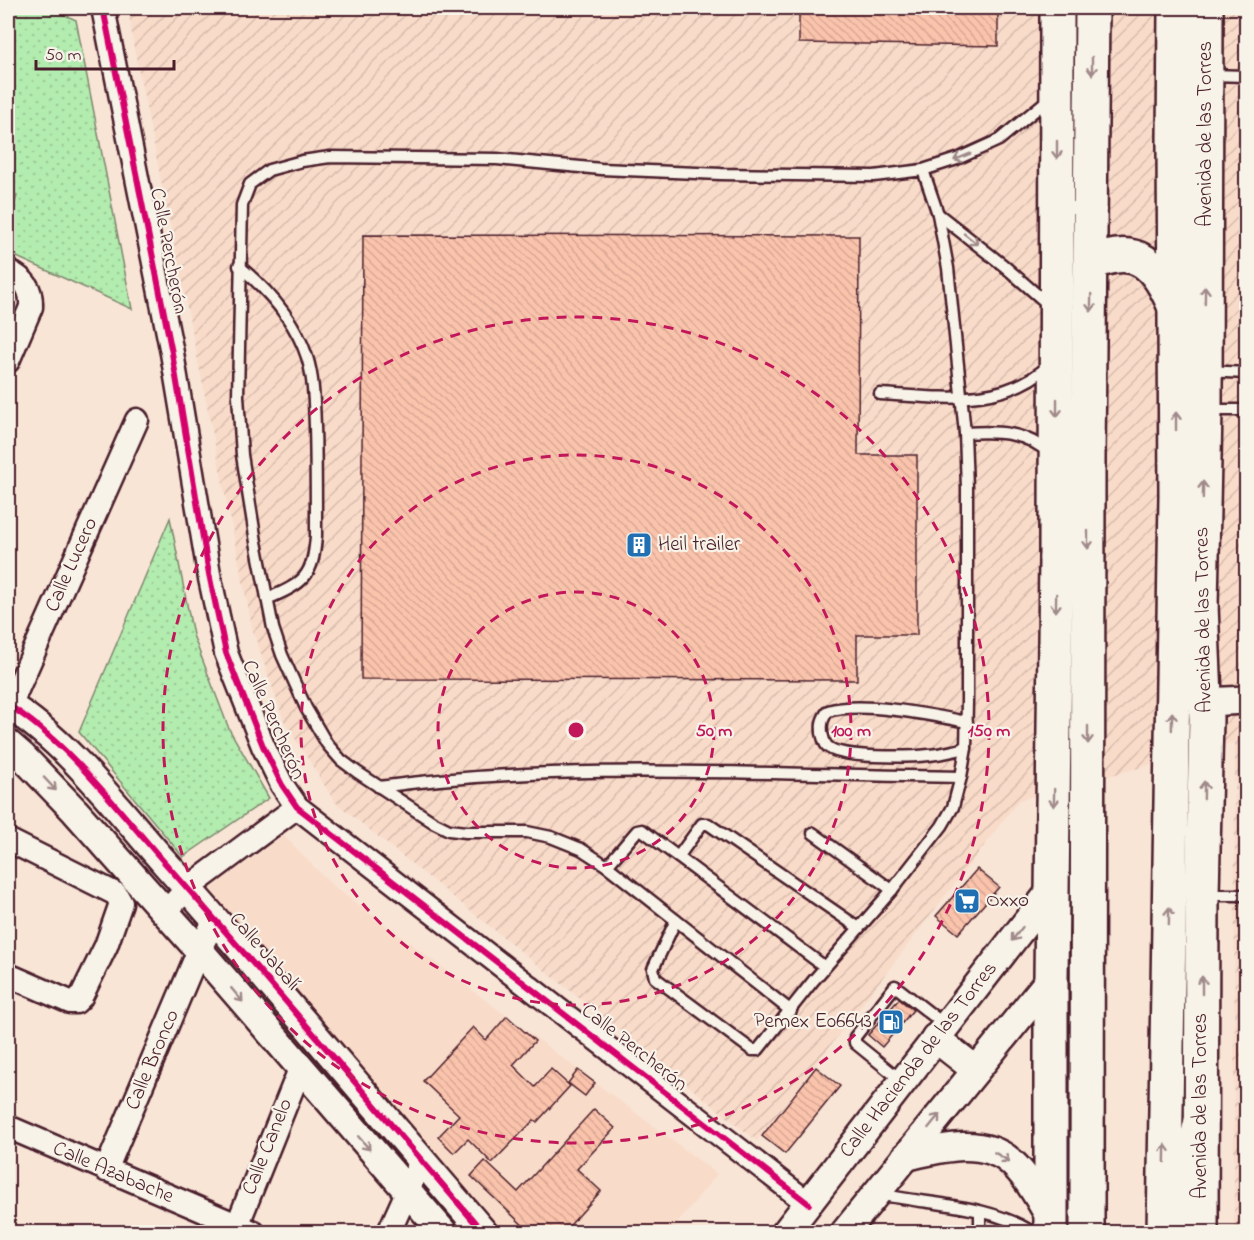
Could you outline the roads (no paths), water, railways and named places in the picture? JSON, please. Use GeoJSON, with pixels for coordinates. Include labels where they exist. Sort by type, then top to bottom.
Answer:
{"type":"FeatureCollection","features":[{"type":"Feature","properties":{"kind":"main road"},"geometry":{"type":"LineString","coordinates":[[1057,8],[1057,358],[1072,459],[1087,1233]]}},
{"type":"Feature","properties":{"kind":"main road"},"geometry":{"type":"LineString","coordinates":[[1035,1228],[1051,978],[1056,558],[1072,459],[1091,264],[1092,8]]}},
{"type":"Feature","properties":{"kind":"main road","name":"Avenida de las Torres"},"geometry":{"type":"LineString","coordinates":[[1164,1233],[1176,496],[1175,8]]}},
{"type":"Feature","properties":{"kind":"main road","name":"Avenida de las Torres"},"geometry":{"type":"LineString","coordinates":[[1200,1233],[1202,895],[1206,710],[1201,606],[1205,410],[1206,8]]}},
{"type":"Feature","properties":{"kind":"main road"},"geometry":{"type":"LineString","coordinates":[[1091,264],[1118,255],[1131,256],[1145,262],[1156,270],[1175,307]]}},
{"type":"Feature","properties":{"kind":"main road"},"geometry":{"type":"LineString","coordinates":[[1176,496],[1201,606]]}},
{"type":"Feature","properties":{"kind":"main road"},"geometry":{"type":"LineString","coordinates":[[1174,1233],[1201,1120]]}},
{"type":"Feature","properties":{"kind":"street","name":"Calle Percherón"},"geometry":{"type":"LineString","coordinates":[[100,9],[172,353],[209,574],[226,653],[263,746],[282,785],[297,807],[808,1204]]}},
{"type":"Feature","properties":{"kind":"street"},"geometry":{"type":"LineString","coordinates":[[8,361],[31,307],[31,298],[16,276]]}},
{"type":"Feature","properties":{"kind":"street","name":"Calle Lucero"},"geometry":{"type":"LineString","coordinates":[[8,707],[137,420]]}},
{"type":"Feature","properties":{"kind":"street"},"geometry":{"type":"LineString","coordinates":[[1206,710],[1246,700]]}},
{"type":"Feature","properties":{"kind":"street","name":"Calle Jabalí"},"geometry":{"type":"LineString","coordinates":[[8,707],[59,746],[188,888],[483,1233]]}},
{"type":"Feature","properties":{"kind":"street"},"geometry":{"type":"LineString","coordinates":[[1206,710],[1246,717]]}},
{"type":"Feature","properties":{"kind":"street"},"geometry":{"type":"LineString","coordinates":[[8,744],[44,778],[199,950],[443,1233]]}},
{"type":"Feature","properties":{"kind":"street"},"geometry":{"type":"LineString","coordinates":[[165,912],[188,888],[297,807]]}},
{"type":"Feature","properties":{"kind":"street"},"geometry":{"type":"LineString","coordinates":[[8,840],[116,894],[121,903],[106,946],[81,997],[76,1002],[70,1002],[8,975]]}},
{"type":"Feature","properties":{"kind":"street","name":"Calle Hacienda de las Torres"},"geometry":{"type":"LineString","coordinates":[[786,1233],[940,1031],[1053,888]]}},
{"type":"Feature","properties":{"kind":"street","name":"Calle Bronco"},"geometry":{"type":"LineString","coordinates":[[106,1170],[199,950],[215,920]]}},
{"type":"Feature","properties":{"kind":"street"},"geometry":{"type":"LineString","coordinates":[[845,1233],[1051,978]]}},
{"type":"Feature","properties":{"kind":"street"},"geometry":{"type":"LineString","coordinates":[[940,1031],[976,1070]]}},
{"type":"Feature","properties":{"kind":"street","name":"Calle Canelo"},"geometry":{"type":"LineString","coordinates":[[245,1229],[300,1068]]}},
{"type":"Feature","properties":{"kind":"street","name":"Calle Azabache"},"geometry":{"type":"LineString","coordinates":[[8,1127],[245,1229]]}},
{"type":"Feature","properties":{"kind":"street"},"geometry":{"type":"LineString","coordinates":[[905,1157],[946,1148],[973,1147],[992,1151],[1010,1161],[1026,1179],[1035,1228]]}},
{"type":"Feature","properties":{"kind":"street"},"geometry":{"type":"LineString","coordinates":[[389,1233],[421,1161]]}},
{"type":"Feature","properties":{"kind":"lane"},"geometry":{"type":"LineString","coordinates":[[1207,75],[1246,76]]}},
{"type":"Feature","properties":{"kind":"lane"},"geometry":{"type":"LineString","coordinates":[[791,1011],[607,866],[580,849],[551,837],[527,832],[449,830],[379,787],[341,760],[327,744],[306,708],[282,655],[273,628],[242,455],[238,396],[242,205],[250,184],[269,170],[302,161],[330,157],[497,159],[601,169],[850,176],[896,175],[923,170],[957,159],[999,140],[1019,126],[1057,92]]}},
{"type":"Feature","properties":{"kind":"lane"},"geometry":{"type":"LineString","coordinates":[[676,920],[653,969],[655,978],[752,1050],[758,1050],[825,967],[892,890],[942,826],[953,807],[962,777],[966,748],[968,578],[965,433],[948,268],[938,214],[923,170]]}},
{"type":"Feature","properties":{"kind":"lane"},"geometry":{"type":"LineString","coordinates":[[938,214],[1057,312]]}},
{"type":"Feature","properties":{"kind":"lane"},"geometry":{"type":"LineString","coordinates":[[239,266],[260,283],[278,304],[299,336],[308,357],[314,398],[315,554],[310,572],[299,582],[267,599]]}},
{"type":"Feature","properties":{"kind":"lane"},"geometry":{"type":"LineString","coordinates":[[880,394],[962,398],[1011,390],[1028,382],[1057,358]]}},
{"type":"Feature","properties":{"kind":"lane"},"geometry":{"type":"LineString","coordinates":[[1204,371],[1246,373]]}},
{"type":"Feature","properties":{"kind":"lane"},"geometry":{"type":"LineString","coordinates":[[1205,410],[1246,410]]}},
{"type":"Feature","properties":{"kind":"lane"},"geometry":{"type":"LineString","coordinates":[[965,433],[992,431],[1010,433],[1027,438],[1072,459]]}},
{"type":"Feature","properties":{"kind":"lane"},"geometry":{"type":"LineString","coordinates":[[966,722],[908,711],[849,708],[828,711],[821,726],[827,746],[834,751],[848,754],[913,756],[966,748]]}},
{"type":"Feature","properties":{"kind":"lane"},"geometry":{"type":"LineString","coordinates":[[379,787],[447,778],[628,771],[962,777]]}},
{"type":"Feature","properties":{"kind":"lane"},"geometry":{"type":"LineString","coordinates":[[678,857],[702,824],[708,824],[859,928]]}},
{"type":"Feature","properties":{"kind":"lane"},"geometry":{"type":"LineString","coordinates":[[607,866],[637,831],[642,830],[825,967]]}},
{"type":"Feature","properties":{"kind":"lane"},"geometry":{"type":"LineString","coordinates":[[813,833],[892,890]]}},
{"type":"Feature","properties":{"kind":"lane"},"geometry":{"type":"LineString","coordinates":[[1202,895],[1246,896]]}},
{"type":"Feature","properties":{"kind":"lane"},"geometry":{"type":"LineString","coordinates":[[903,1081],[855,1043],[855,1037],[895,986],[940,1031]]}},
{"type":"Feature","properties":{"kind":"lane"},"geometry":{"type":"LineString","coordinates":[[876,1194],[980,1212],[1035,1228]]}},
{"type":"Feature","properties":{"kind":"lane"},"geometry":{"type":"LineString","coordinates":[[980,1212],[980,1233]]}},
{"type":"Feature","properties":{"kind":"place","name":"Heil trailer"},"geometry":{"type":"Point","coordinates":[639,545]}},
{"type":"Feature","properties":{"kind":"place","name":"Oxxo"},"geometry":{"type":"Point","coordinates":[967,901]}},
{"type":"Feature","properties":{"kind":"place","name":"Pemex E06643"},"geometry":{"type":"Point","coordinates":[891,1022]}}]}
